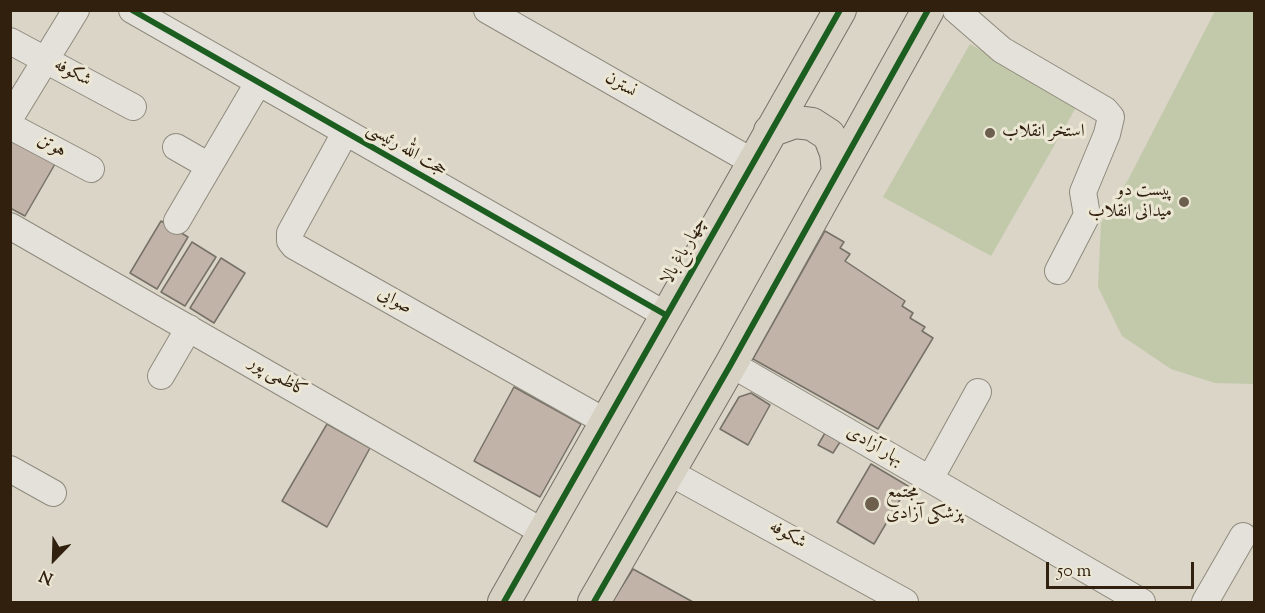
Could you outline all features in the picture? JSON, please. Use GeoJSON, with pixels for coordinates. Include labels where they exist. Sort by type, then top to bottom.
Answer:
{"type":"FeatureCollection","features":[{"type":"Feature","properties":{"kind":"main road"},"geometry":{"type":"LineString","coordinates":[[594,603],[731,364],[928,10]]}},
{"type":"Feature","properties":{"kind":"main road","name":"چهار باغ بالا"},"geometry":{"type":"LineString","coordinates":[[504,603],[836,12]]}},
{"type":"Feature","properties":{"kind":"main road"},"geometry":{"type":"LineString","coordinates":[[770,131],[795,122],[812,124],[829,135],[836,153],[838,172]]}},
{"type":"Feature","properties":{"kind":"street"},"geometry":{"type":"LineString","coordinates":[[10,118],[76,10]]}},
{"type":"Feature","properties":{"kind":"street","name":"حجت الله رئیسی"},"geometry":{"type":"LineString","coordinates":[[132,10],[345,134],[666,315]]}},
{"type":"Feature","properties":{"kind":"street","name":"نسترن"},"geometry":{"type":"LineString","coordinates":[[487,10],[753,162]]}},
{"type":"Feature","properties":{"kind":"street"},"geometry":{"type":"LineString","coordinates":[[956,10],[1002,50],[1105,110],[1111,117],[1107,134],[1083,192],[1087,215],[1058,271]]}},
{"type":"Feature","properties":{"kind":"street","name":"شکوفه"},"geometry":{"type":"LineString","coordinates":[[10,41],[134,107]]}},
{"type":"Feature","properties":{"kind":"street"},"geometry":{"type":"LineString","coordinates":[[177,221],[258,83]]}},
{"type":"Feature","properties":{"kind":"street","name":"هوتن"},"geometry":{"type":"LineString","coordinates":[[10,126],[91,169]]}},
{"type":"Feature","properties":{"kind":"street","name":"صوابی"},"geometry":{"type":"LineString","coordinates":[[345,134],[290,233],[290,241],[294,246],[606,422]]}},
{"type":"Feature","properties":{"kind":"street"},"geometry":{"type":"LineString","coordinates":[[176,147],[209,166]]}},
{"type":"Feature","properties":{"kind":"street","name":"کاظمی پور"},"geometry":{"type":"LineString","coordinates":[[10,226],[543,532]]}},
{"type":"Feature","properties":{"kind":"street"},"geometry":{"type":"LineString","coordinates":[[161,376],[189,328]]}},
{"type":"Feature","properties":{"kind":"street","name":"بهار آزادی"},"geometry":{"type":"LineString","coordinates":[[731,364],[1142,603]]}},
{"type":"Feature","properties":{"kind":"street"},"geometry":{"type":"LineString","coordinates":[[930,479],[978,392]]}},
{"type":"Feature","properties":{"kind":"street","name":"شکوفه"},"geometry":{"type":"LineString","coordinates":[[669,472],[905,603]]}},
{"type":"Feature","properties":{"kind":"street"},"geometry":{"type":"LineString","coordinates":[[13,475],[53,493]]}},
{"type":"Feature","properties":{"kind":"street"},"geometry":{"type":"LineString","coordinates":[[1205,603],[1243,536]]}},
{"type":"Feature","properties":{"kind":"green space","name":"پیست دو میدانی انقلاب"},"geometry":{"type":"Polygon","coordinates":[[[1215,11],[1254,11],[1254,384],[1215,383],[1171,369],[1122,336],[1098,287],[1101,223],[1128,180],[1215,11]]]}},
{"type":"Feature","properties":{"kind":"green space","name":"استخر انقلاب"},"geometry":{"type":"Polygon","coordinates":[[[970,44],[1078,104],[991,256],[883,197],[970,44]]]}},
{"type":"Feature","properties":{"kind":"building"},"geometry":{"type":"Polygon","coordinates":[[[10,138],[55,164],[25,216],[10,208],[10,138]]]}},
{"type":"Feature","properties":{"kind":"building"},"geometry":{"type":"Polygon","coordinates":[[[161,221],[188,237],[157,289],[130,273],[161,221]]]}},
{"type":"Feature","properties":{"kind":"building"},"geometry":{"type":"Polygon","coordinates":[[[825,231],[844,242],[840,248],[850,254],[845,261],[905,301],[902,306],[913,313],[910,318],[925,327],[922,331],[933,338],[878,429],[753,359],[825,231]]]}},
{"type":"Feature","properties":{"kind":"building"},"geometry":{"type":"Polygon","coordinates":[[[192,242],[216,257],[185,306],[161,292],[192,242]]]}},
{"type":"Feature","properties":{"kind":"building"},"geometry":{"type":"Polygon","coordinates":[[[221,258],[245,273],[214,323],[190,308],[221,258]]]}},
{"type":"Feature","properties":{"kind":"building"},"geometry":{"type":"Polygon","coordinates":[[[514,387],[581,424],[540,497],[474,461],[514,387]]]}},
{"type":"Feature","properties":{"kind":"building"},"geometry":{"type":"Polygon","coordinates":[[[751,393],[770,405],[748,445],[720,429],[739,397],[751,393]]]}},
{"type":"Feature","properties":{"kind":"building"},"geometry":{"type":"Polygon","coordinates":[[[327,424],[370,448],[327,527],[282,501],[327,424]]]}},
{"type":"Feature","properties":{"kind":"building"},"geometry":{"type":"Polygon","coordinates":[[[825,433],[840,442],[833,453],[818,445],[825,433]]]}},
{"type":"Feature","properties":{"kind":"building","name":"مجتمع پزشکی آزادی"},"geometry":{"type":"Polygon","coordinates":[[[871,464],[908,486],[874,544],[837,522],[871,464]]]}},
{"type":"Feature","properties":{"kind":"building"},"geometry":{"type":"Polygon","coordinates":[[[633,569],[693,602],[612,602],[633,569]]]}},
{"type":"Feature","properties":{"kind":"cycle path"},"geometry":{"type":"LineString","coordinates":[[132,10],[666,315]]}},
{"type":"Feature","properties":{"kind":"cycle path"},"geometry":{"type":"LineString","coordinates":[[504,602],[840,10]]}},
{"type":"Feature","properties":{"kind":"cycle path"},"geometry":{"type":"LineString","coordinates":[[594,602],[731,364],[928,10]]}},
{"type":"Feature","properties":{"kind":"place","name":"استخر انقلاب"},"geometry":{"type":"Point","coordinates":[990,133]}},
{"type":"Feature","properties":{"kind":"place","name":"پیست دو میدانی انقلاب"},"geometry":{"type":"Point","coordinates":[1184,202]}},
{"type":"Feature","properties":{"kind":"place","name":"مجتمع پزشکی آزادی"},"geometry":{"type":"Point","coordinates":[872,504]}}]}
